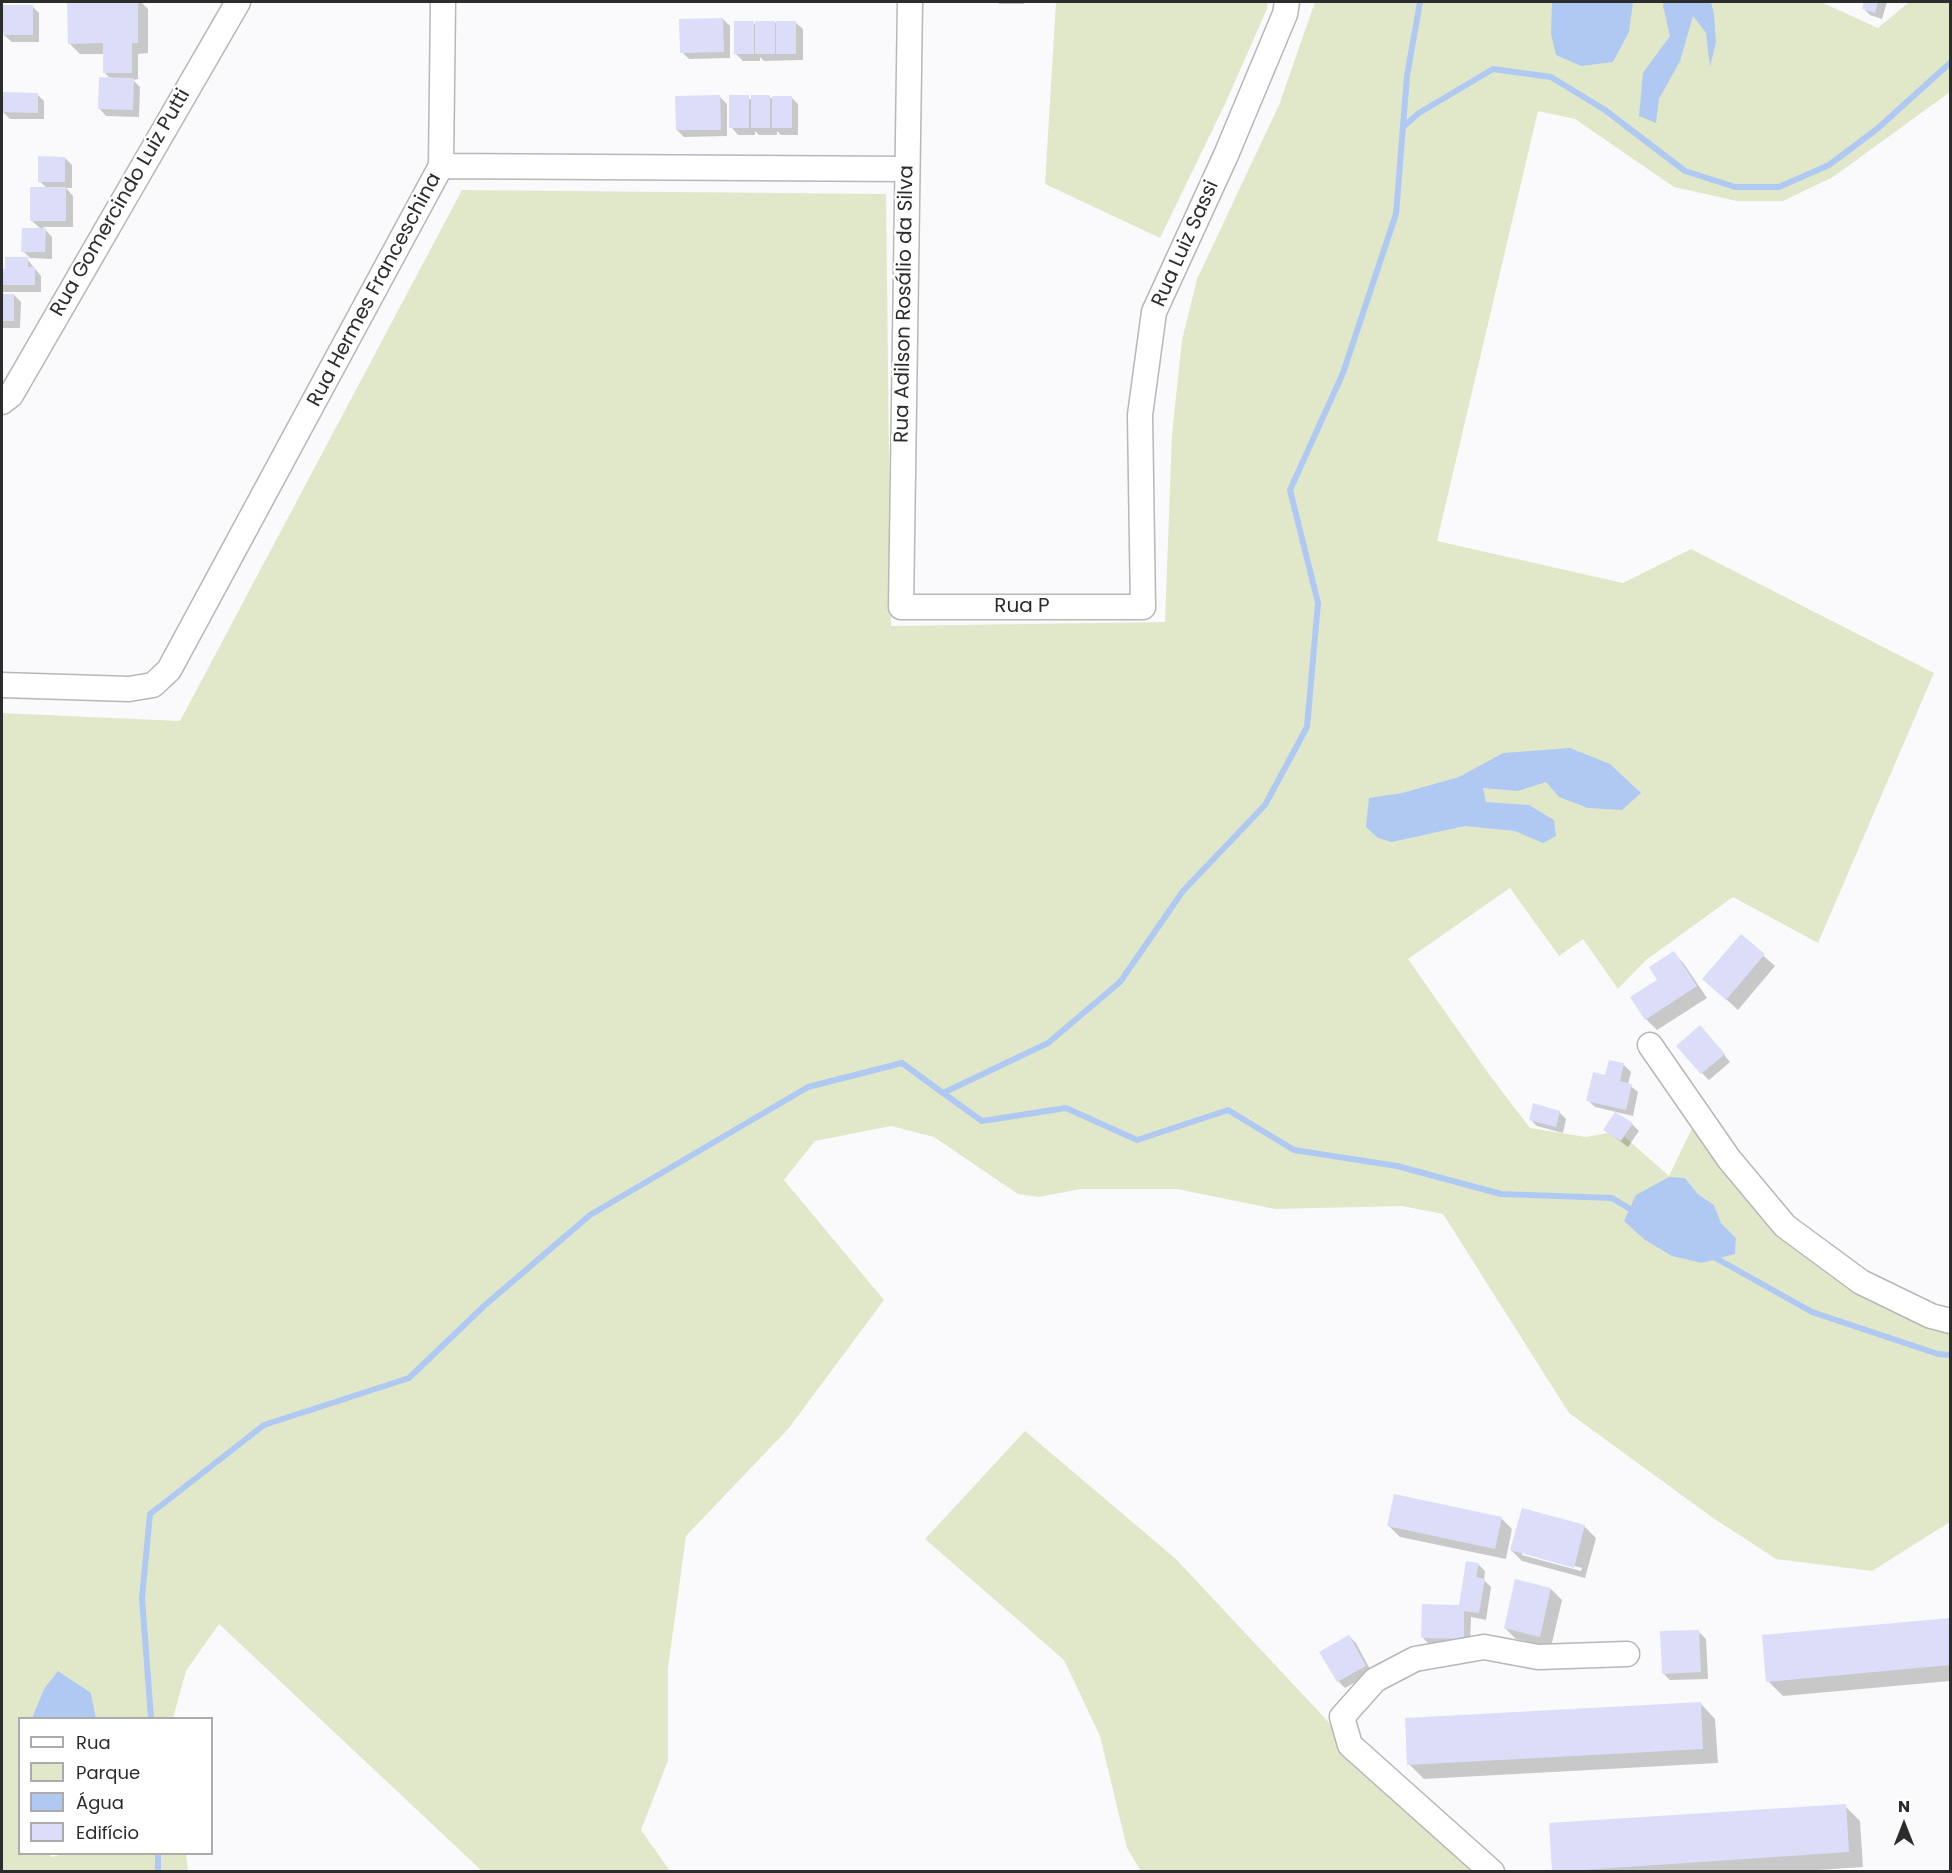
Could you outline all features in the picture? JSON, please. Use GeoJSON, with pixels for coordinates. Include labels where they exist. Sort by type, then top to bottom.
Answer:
{"type":"FeatureCollection","features":[{"type":"Feature","properties":{"kind":"street","name":"Rua Gomercindo Luiz Putti"},"geometry":{"type":"LineString","coordinates":[[2,402],[11,395],[238,2]]}},
{"type":"Feature","properties":{"kind":"street"},"geometry":{"type":"LineString","coordinates":[[441,166],[443,2]]}},
{"type":"Feature","properties":{"kind":"street","name":"Rua Adilson Rosálio da Silva"},"geometry":{"type":"LineString","coordinates":[[901,607],[910,2]]}},
{"type":"Feature","properties":{"kind":"street","name":"Rua Luiz Sassi"},"geometry":{"type":"LineString","coordinates":[[1143,607],[1140,415],[1154,312],[1226,155],[1285,14],[1287,2]]}},
{"type":"Feature","properties":{"kind":"street","name":"Rua Hermes Franceschina"},"geometry":{"type":"LineString","coordinates":[[2,685],[129,689],[153,685],[169,670],[441,166],[907,169]]}},
{"type":"Feature","properties":{"kind":"street","name":"Rua P"},"geometry":{"type":"LineString","coordinates":[[901,607],[1143,607]]}},
{"type":"Feature","properties":{"kind":"street"},"geometry":{"type":"LineString","coordinates":[[1650,1045],[1729,1159],[1785,1226],[1861,1282],[1931,1316],[1950,1321]]}},
{"type":"Feature","properties":{"kind":"street"},"geometry":{"type":"LineString","coordinates":[[1492,1872],[1350,1744],[1342,1717],[1375,1680],[1415,1659],[1484,1647],[1538,1658],[1627,1654]]}},
{"type":"Feature","properties":{"kind":"green space"},"geometry":{"type":"Polygon","coordinates":[[[1056,2],[1268,2],[1225,104],[1160,238],[1045,184],[1056,2]]]}},
{"type":"Feature","properties":{"kind":"green space"},"geometry":{"type":"Polygon","coordinates":[[[1315,2],[1821,2],[1878,28],[1909,2],[1950,2],[1950,92],[1833,177],[1783,201],[1737,201],[1674,187],[1575,119],[1538,111],[1437,541],[1623,583],[1691,549],[1934,673],[1818,943],[1733,897],[1646,960],[1618,989],[1583,939],[1559,956],[1510,888],[1408,959],[1530,1128],[1586,1137],[1618,1131],[1669,1176],[1698,1116],[1785,1226],[1950,1321],[1950,1522],[1872,1571],[1776,1559],[1713,1518],[1569,1413],[1443,1214],[1402,1206],[1275,1209],[1177,1189],[1081,1189],[1039,1197],[1018,1194],[934,1137],[891,1126],[815,1141],[784,1180],[884,1300],[789,1428],[686,1536],[668,1668],[668,1761],[641,1830],[670,1871],[482,1871],[219,1624],[186,1671],[173,1717],[96,1717],[91,1693],[44,1689],[32,1717],[18,1717],[18,1855],[49,1855],[52,1857],[59,1855],[186,1855],[188,1871],[2,1872],[2,713],[180,721],[462,190],[886,194],[891,626],[1165,622],[1172,434],[1182,340],[1197,279],[1279,105],[1315,2]],[[1685,1178],[1702,1263],[1734,1254],[1736,1238],[1720,1223],[1714,1205],[1698,1194],[1685,1178]]]}},
{"type":"Feature","properties":{"kind":"green space"},"geometry":{"type":"Polygon","coordinates":[[[1025,1431],[1176,1559],[1350,1745],[1492,1871],[1141,1871],[1127,1848],[1100,1736],[1064,1660],[925,1539],[1025,1431]]]}},
{"type":"Feature","properties":{"kind":"water"},"geometry":{"type":"Polygon","coordinates":[[[1552,2],[1633,2],[1629,32],[1613,62],[1581,66],[1556,55],[1551,34],[1552,2]]]}},
{"type":"Feature","properties":{"kind":"water"},"geometry":{"type":"Polygon","coordinates":[[[1664,2],[1711,2],[1716,42],[1710,67],[1706,33],[1693,16],[1680,61],[1659,99],[1656,123],[1639,116],[1643,73],[1670,36],[1664,2]]]}},
{"type":"Feature","properties":{"kind":"water"},"geometry":{"type":"Polygon","coordinates":[[[1570,748],[1610,764],[1641,793],[1622,810],[1588,808],[1559,797],[1546,782],[1518,791],[1483,788],[1486,802],[1529,805],[1554,820],[1556,836],[1543,843],[1515,831],[1465,826],[1392,842],[1378,838],[1366,827],[1369,798],[1402,793],[1459,777],[1503,753],[1570,748]]]}},
{"type":"Feature","properties":{"kind":"water"},"geometry":{"type":"Polygon","coordinates":[[[1669,1177],[1685,1178],[1698,1194],[1714,1205],[1721,1223],[1736,1238],[1735,1254],[1702,1263],[1672,1256],[1645,1240],[1624,1221],[1636,1195],[1669,1177]]]}},
{"type":"Feature","properties":{"kind":"water"},"geometry":{"type":"Polygon","coordinates":[[[58,1671],[91,1693],[96,1717],[32,1717],[44,1689],[58,1671]]]}},
{"type":"Feature","properties":{"kind":"building"},"geometry":{"type":"Polygon","coordinates":[[[67,2],[138,2],[138,43],[132,43],[132,73],[103,73],[103,43],[68,44],[67,2]]]}},
{"type":"Feature","properties":{"kind":"building"},"geometry":{"type":"Polygon","coordinates":[[[1864,2],[1878,2],[1875,13],[1862,9],[1864,2]]]}},
{"type":"Feature","properties":{"kind":"building"},"geometry":{"type":"Polygon","coordinates":[[[3,5],[33,5],[33,35],[3,35],[3,5]]]}},
{"type":"Feature","properties":{"kind":"building"},"geometry":{"type":"Polygon","coordinates":[[[723,18],[724,52],[680,53],[679,19],[723,18]]]}},
{"type":"Feature","properties":{"kind":"building"},"geometry":{"type":"Polygon","coordinates":[[[734,21],[754,21],[754,54],[734,54],[734,21]]]}},
{"type":"Feature","properties":{"kind":"building"},"geometry":{"type":"Polygon","coordinates":[[[755,21],[775,21],[775,54],[755,54],[755,21]]]}},
{"type":"Feature","properties":{"kind":"building"},"geometry":{"type":"Polygon","coordinates":[[[776,21],[796,21],[796,54],[776,54],[776,21]]]}},
{"type":"Feature","properties":{"kind":"building"},"geometry":{"type":"Polygon","coordinates":[[[99,77],[134,78],[133,110],[98,109],[99,77]]]}},
{"type":"Feature","properties":{"kind":"building"},"geometry":{"type":"Polygon","coordinates":[[[2,92],[38,93],[38,113],[2,112],[2,92]]]}},
{"type":"Feature","properties":{"kind":"building"},"geometry":{"type":"Polygon","coordinates":[[[720,95],[721,130],[676,130],[675,96],[720,95]]]}},
{"type":"Feature","properties":{"kind":"building"},"geometry":{"type":"Polygon","coordinates":[[[729,95],[749,95],[749,128],[729,128],[729,95]]]}},
{"type":"Feature","properties":{"kind":"building"},"geometry":{"type":"Polygon","coordinates":[[[751,95],[770,95],[770,128],[751,128],[751,95]]]}},
{"type":"Feature","properties":{"kind":"building"},"geometry":{"type":"Polygon","coordinates":[[[772,96],[792,96],[792,128],[772,128],[772,96]]]}},
{"type":"Feature","properties":{"kind":"building"},"geometry":{"type":"Polygon","coordinates":[[[38,156],[65,157],[65,182],[38,182],[38,156]]]}},
{"type":"Feature","properties":{"kind":"building"},"geometry":{"type":"Polygon","coordinates":[[[30,187],[66,187],[66,221],[30,221],[30,187]]]}},
{"type":"Feature","properties":{"kind":"building"},"geometry":{"type":"Polygon","coordinates":[[[22,228],[46,228],[45,252],[21,252],[22,228]]]}},
{"type":"Feature","properties":{"kind":"building"},"geometry":{"type":"Polygon","coordinates":[[[5,257],[28,257],[28,267],[35,267],[35,285],[2,285],[5,257]]]}},
{"type":"Feature","properties":{"kind":"building"},"geometry":{"type":"Polygon","coordinates":[[[2,294],[14,294],[14,321],[2,321],[2,294]]]}},
{"type":"Feature","properties":{"kind":"building"},"geometry":{"type":"Polygon","coordinates":[[[1741,934],[1765,954],[1726,1000],[1702,979],[1741,934]]]}},
{"type":"Feature","properties":{"kind":"building"},"geometry":{"type":"Polygon","coordinates":[[[1674,951],[1697,986],[1645,1020],[1630,997],[1657,980],[1649,967],[1674,951]]]}},
{"type":"Feature","properties":{"kind":"building"},"geometry":{"type":"Polygon","coordinates":[[[1700,1025],[1725,1054],[1701,1074],[1676,1046],[1700,1025]]]}},
{"type":"Feature","properties":{"kind":"building"},"geometry":{"type":"Polygon","coordinates":[[[1609,1060],[1624,1063],[1620,1081],[1632,1084],[1626,1110],[1586,1101],[1593,1072],[1605,1075],[1609,1060]]]}},
{"type":"Feature","properties":{"kind":"building"},"geometry":{"type":"Polygon","coordinates":[[[1533,1103],[1560,1111],[1556,1127],[1529,1120],[1533,1103]]]}},
{"type":"Feature","properties":{"kind":"building"},"geometry":{"type":"Polygon","coordinates":[[[1615,1112],[1633,1123],[1621,1141],[1603,1130],[1615,1112]]]}},
{"type":"Feature","properties":{"kind":"building"},"geometry":{"type":"Polygon","coordinates":[[[1394,1494],[1502,1517],[1495,1549],[1387,1526],[1394,1494]]]}},
{"type":"Feature","properties":{"kind":"building"},"geometry":{"type":"Polygon","coordinates":[[[1522,1508],[1585,1525],[1574,1568],[1510,1550],[1522,1508]]]}},
{"type":"Feature","properties":{"kind":"building"},"geometry":{"type":"Polygon","coordinates":[[[1466,1561],[1479,1563],[1476,1577],[1485,1579],[1479,1613],[1464,1611],[1464,1639],[1421,1638],[1422,1604],[1459,1605],[1466,1561]]]}},
{"type":"Feature","properties":{"kind":"building"},"geometry":{"type":"Polygon","coordinates":[[[1515,1579],[1551,1588],[1540,1637],[1504,1628],[1515,1579]]]}},
{"type":"Feature","properties":{"kind":"building"},"geometry":{"type":"Polygon","coordinates":[[[1950,1618],[1950,1665],[1766,1682],[1762,1635],[1950,1618]]]}},
{"type":"Feature","properties":{"kind":"building"},"geometry":{"type":"Polygon","coordinates":[[[1699,1630],[1701,1672],[1662,1674],[1660,1631],[1699,1630]]]}},
{"type":"Feature","properties":{"kind":"building"},"geometry":{"type":"Polygon","coordinates":[[[1349,1635],[1366,1666],[1337,1682],[1319,1652],[1349,1635]]]}},
{"type":"Feature","properties":{"kind":"building"},"geometry":{"type":"Polygon","coordinates":[[[1701,1702],[1703,1749],[1407,1765],[1405,1718],[1701,1702]]]}},
{"type":"Feature","properties":{"kind":"building"},"geometry":{"type":"Polygon","coordinates":[[[1846,1804],[1849,1852],[1552,1872],[1549,1823],[1846,1804]]]}},
{"type":"Feature","properties":{"kind":"waterway"},"geometry":{"type":"LineString","coordinates":[[151,1717],[142,1598],[150,1514],[264,1425],[409,1378],[484,1306],[590,1215],[808,1087],[902,1063],[943,1093],[1048,1043],[1120,982],[1183,891],[1265,805],[1307,727],[1318,603],[1290,490],[1343,373],[1396,214],[1407,76],[1420,2]]}},
{"type":"Feature","properties":{"kind":"waterway"},"geometry":{"type":"LineString","coordinates":[[1403,127],[1419,113],[1493,69],[1551,77],[1605,110],[1685,171],[1735,187],[1779,187],[1829,165],[1877,129],[1950,63]]}},
{"type":"Feature","properties":{"kind":"waterway"},"geometry":{"type":"LineString","coordinates":[[943,1093],[982,1121],[1066,1108],[1137,1140],[1228,1110],[1294,1150],[1397,1166],[1501,1194],[1612,1198],[1635,1212]]}},
{"type":"Feature","properties":{"kind":"waterway"},"geometry":{"type":"LineString","coordinates":[[1712,1256],[1812,1312],[1938,1354],[1950,1355]]}},
{"type":"Feature","properties":{"kind":"waterway"},"geometry":{"type":"LineString","coordinates":[[158,1855],[158,1872]]}}]}
